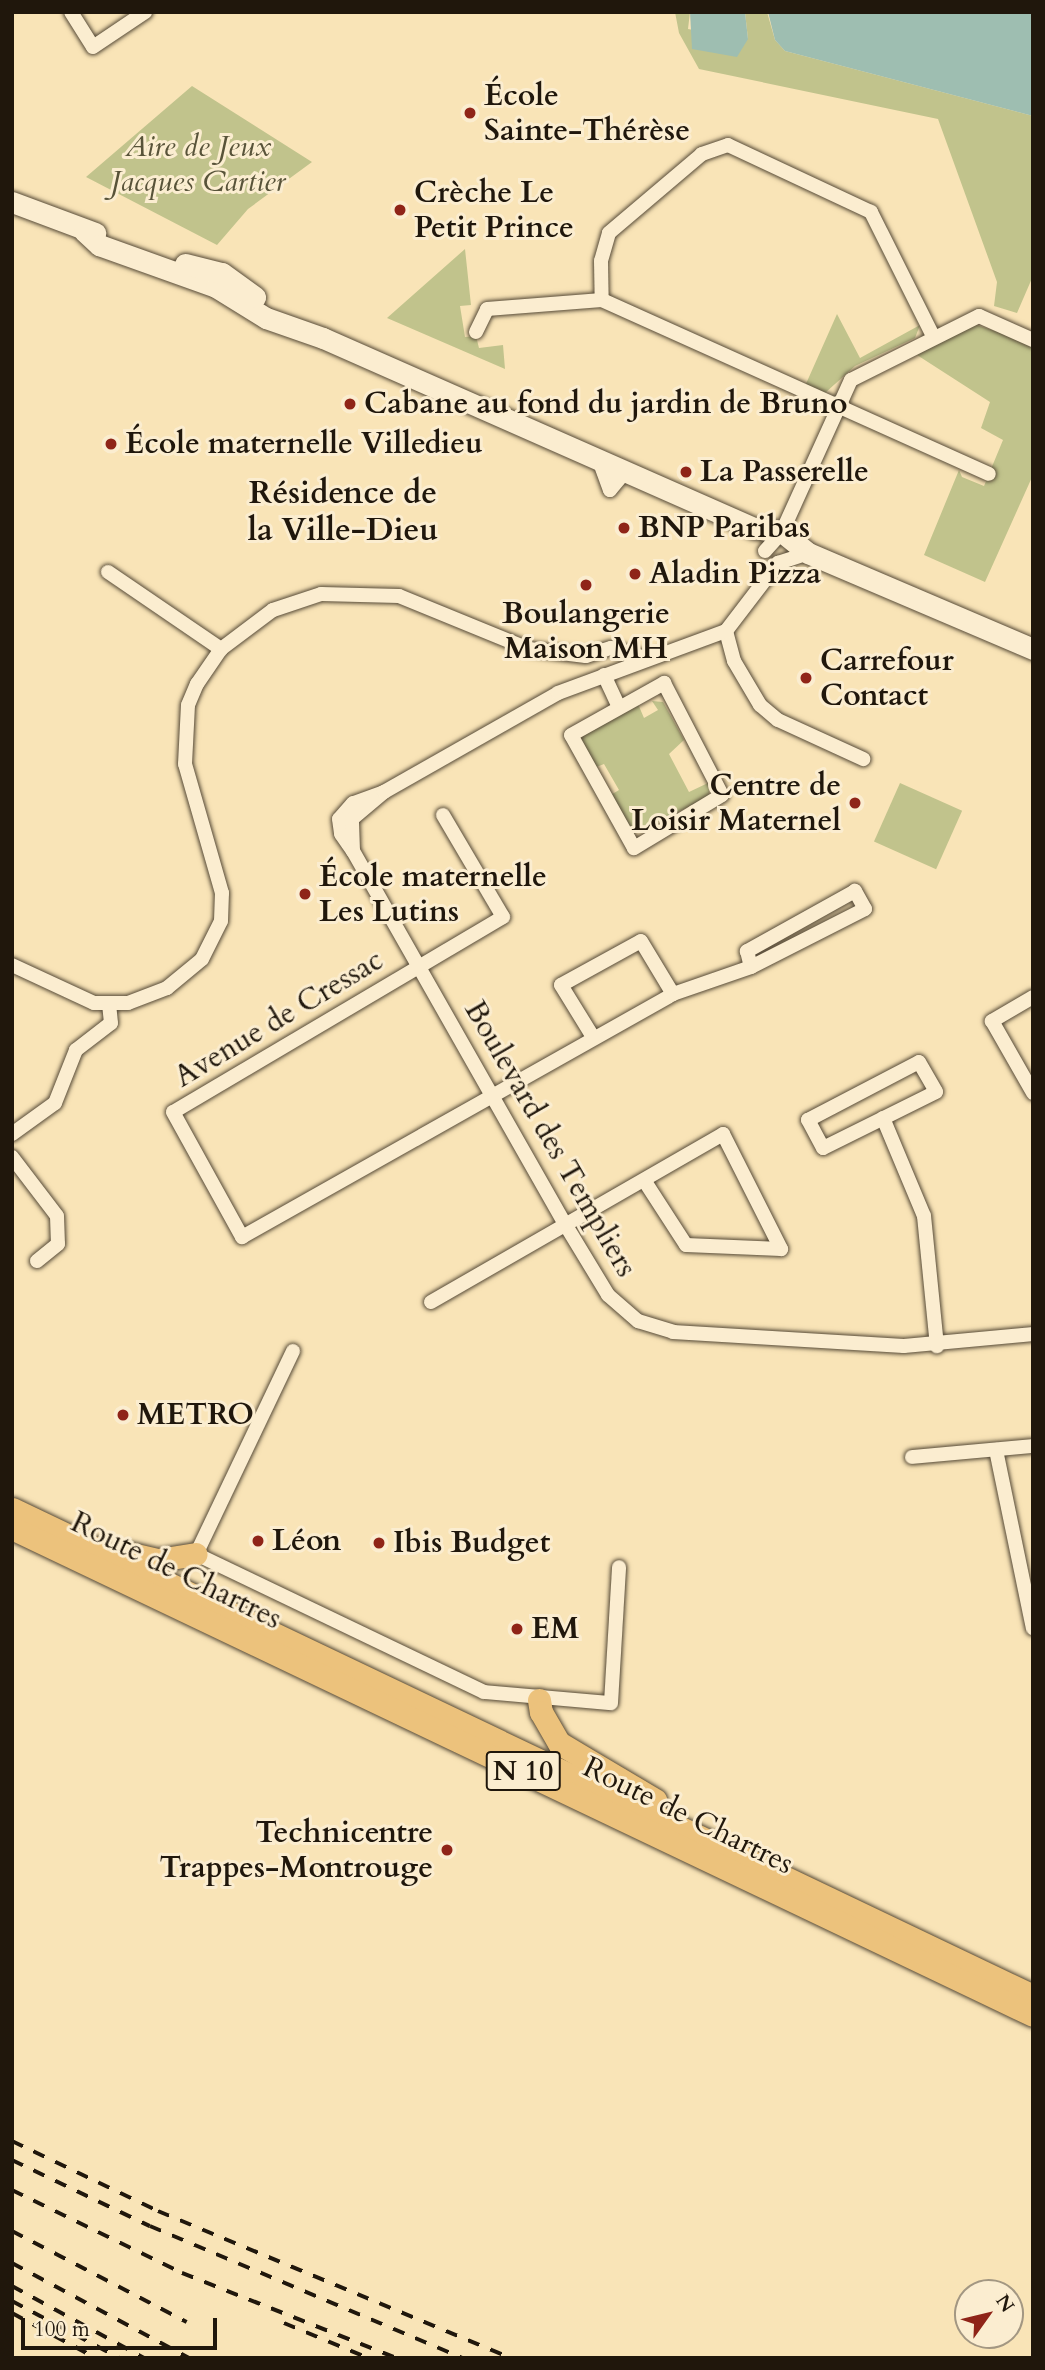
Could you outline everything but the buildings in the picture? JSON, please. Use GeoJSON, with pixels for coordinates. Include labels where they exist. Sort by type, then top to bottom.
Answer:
{"type":"FeatureCollection","features":[{"type":"Feature","properties":{"kind":"main road"},"geometry":{"type":"LineString","coordinates":[[12,1506],[141,1558],[196,1554]]}},
{"type":"Feature","properties":{"kind":"main road","name":"Route de Chartres"},"geometry":{"type":"LineString","coordinates":[[12,1506],[1033,1996]]}},
{"type":"Feature","properties":{"kind":"main road","name":"Route de Chartres"},"geometry":{"type":"LineString","coordinates":[[12,1528],[1033,2015]]}},
{"type":"Feature","properties":{"kind":"main road"},"geometry":{"type":"LineString","coordinates":[[540,1700],[549,1730],[576,1757],[729,1839],[737,1855]]}},
{"type":"Feature","properties":{"kind":"street"},"geometry":{"type":"LineString","coordinates":[[71,12],[93,47],[145,12]]}},
{"type":"Feature","properties":{"kind":"street"},"geometry":{"type":"LineString","coordinates":[[602,300],[601,261],[609,233],[702,153],[728,145],[871,212],[933,336]]}},
{"type":"Feature","properties":{"kind":"street"},"geometry":{"type":"LineString","coordinates":[[12,191],[39,211]]}},
{"type":"Feature","properties":{"kind":"street"},"geometry":{"type":"LineString","coordinates":[[12,202],[164,261],[222,273],[273,311],[311,327],[323,338]]}},
{"type":"Feature","properties":{"kind":"street"},"geometry":{"type":"LineString","coordinates":[[83,231],[100,245],[196,280],[265,318],[323,338],[754,527],[782,532],[901,582],[994,631]]}},
{"type":"Feature","properties":{"kind":"street"},"geometry":{"type":"LineString","coordinates":[[196,280],[222,273]]}},
{"type":"Feature","properties":{"kind":"street"},"geometry":{"type":"LineString","coordinates":[[477,331],[487,309],[602,300],[835,408],[989,474]]}},
{"type":"Feature","properties":{"kind":"street"},"geometry":{"type":"LineString","coordinates":[[808,553],[778,563],[782,532],[835,408],[851,380],[933,336],[979,316],[1033,340]]}},
{"type":"Feature","properties":{"kind":"street"},"geometry":{"type":"LineString","coordinates":[[564,442],[597,450],[742,507],[782,532],[808,553],[1033,649]]}},
{"type":"Feature","properties":{"kind":"street"},"geometry":{"type":"LineString","coordinates":[[754,527],[765,551],[764,580]]}},
{"type":"Feature","properties":{"kind":"street"},"geometry":{"type":"LineString","coordinates":[[765,551],[782,532]]}},
{"type":"Feature","properties":{"kind":"street","name":"Boulevard des Templiers"},"geometry":{"type":"LineString","coordinates":[[778,563],[750,604],[726,631],[645,658],[558,693],[384,792],[353,803],[339,819],[341,834],[353,850],[608,1295],[638,1321],[673,1332],[937,1346],[1033,1334]]}},
{"type":"Feature","properties":{"kind":"street"},"geometry":{"type":"LineString","coordinates":[[108,572],[221,649]]}},
{"type":"Feature","properties":{"kind":"street"},"geometry":{"type":"LineString","coordinates":[[12,965],[76,996],[109,1003],[147,998],[187,975],[213,941],[221,921],[220,879],[185,764],[184,728],[197,684],[221,649],[253,622],[297,601],[321,594],[379,593],[416,600],[529,649],[586,656],[628,665]]}},
{"type":"Feature","properties":{"kind":"street"},"geometry":{"type":"LineString","coordinates":[[726,631],[734,661],[760,705],[778,720],[863,759]]}},
{"type":"Feature","properties":{"kind":"street"},"geometry":{"type":"LineString","coordinates":[[586,656],[611,648],[645,658]]}},
{"type":"Feature","properties":{"kind":"street"},"geometry":{"type":"LineString","coordinates":[[604,675],[619,706]]}},
{"type":"Feature","properties":{"kind":"street"},"geometry":{"type":"LineString","coordinates":[[664,684],[722,795],[634,848],[571,735],[619,706],[664,684]]}},
{"type":"Feature","properties":{"kind":"street"},"geometry":{"type":"LineString","coordinates":[[420,966],[503,917],[443,815]]}},
{"type":"Feature","properties":{"kind":"street"},"geometry":{"type":"LineString","coordinates":[[492,1095],[673,994],[751,967],[865,909],[855,891],[747,951],[751,967]]}},
{"type":"Feature","properties":{"kind":"street"},"geometry":{"type":"LineString","coordinates":[[593,1037],[561,985],[641,941],[673,994]]}},
{"type":"Feature","properties":{"kind":"street","name":"Avenue de Cressac"},"geometry":{"type":"LineString","coordinates":[[420,966],[173,1112],[242,1237],[492,1095]]}},
{"type":"Feature","properties":{"kind":"street"},"geometry":{"type":"LineString","coordinates":[[1033,997],[992,1021],[1028,1074],[1033,1093]]}},
{"type":"Feature","properties":{"kind":"street"},"geometry":{"type":"LineString","coordinates":[[12,1134],[55,1103],[76,1050],[111,1023],[109,1003]]}},
{"type":"Feature","properties":{"kind":"street"},"geometry":{"type":"LineString","coordinates":[[919,1062],[936,1092],[883,1118],[823,1148],[808,1120],[919,1062]]}},
{"type":"Feature","properties":{"kind":"street"},"geometry":{"type":"LineString","coordinates":[[883,1118],[924,1216],[937,1346]]}},
{"type":"Feature","properties":{"kind":"street"},"geometry":{"type":"LineString","coordinates":[[431,1302],[723,1134],[781,1249],[686,1245],[644,1180]]}},
{"type":"Feature","properties":{"kind":"street"},"geometry":{"type":"LineString","coordinates":[[12,1157],[57,1216],[58,1244],[37,1261]]}},
{"type":"Feature","properties":{"kind":"street"},"geometry":{"type":"LineString","coordinates":[[293,1351],[196,1554],[484,1692],[540,1700],[611,1703],[619,1567]]}},
{"type":"Feature","properties":{"kind":"street"},"geometry":{"type":"LineString","coordinates":[[912,1457],[1033,1447]]}},
{"type":"Feature","properties":{"kind":"street"},"geometry":{"type":"LineString","coordinates":[[996,1450],[1033,1628]]}},
{"type":"Feature","properties":{"kind":"green space"},"geometry":{"type":"Polygon","coordinates":[[[675,12],[690,12],[688,29],[748,39],[745,12],[767,12],[775,40],[785,51],[1033,116],[1033,276],[1017,313],[994,306],[997,282],[938,119],[699,69],[679,33],[675,12]]]}},
{"type":"Feature","properties":{"kind":"green space","name":"Aire de Jeux Jacques Cartier"},"geometry":{"type":"Polygon","coordinates":[[[192,86],[312,162],[248,209],[217,245],[86,177],[192,86]]]}},
{"type":"Feature","properties":{"kind":"green space"},"geometry":{"type":"Polygon","coordinates":[[[465,249],[471,305],[460,306],[465,337],[476,336],[479,348],[503,345],[505,369],[387,318],[465,249]]]}},
{"type":"Feature","properties":{"kind":"green space"},"geometry":{"type":"Polygon","coordinates":[[[837,314],[860,358],[920,325],[915,338],[855,366],[825,393],[805,386],[837,314]]]}},
{"type":"Feature","properties":{"kind":"green space"},"geometry":{"type":"Polygon","coordinates":[[[974,324],[1033,344],[1033,475],[985,582],[924,555],[959,470],[962,477],[984,486],[1003,440],[981,428],[990,402],[917,355],[974,324]]]}},
{"type":"Feature","properties":{"kind":"green space"},"geometry":{"type":"Polygon","coordinates":[[[652,701],[663,702],[684,740],[669,754],[689,792],[708,783],[710,788],[708,797],[634,834],[609,796],[619,790],[604,764],[594,768],[580,735],[638,704],[644,718],[658,710],[652,701]]]}},
{"type":"Feature","properties":{"kind":"green space"},"geometry":{"type":"Polygon","coordinates":[[[900,783],[962,811],[936,869],[874,841],[900,783]]]}},
{"type":"Feature","properties":{"kind":"shaded area"},"geometry":{"type":"Polygon","coordinates":[[[690,12],[745,12],[748,39],[737,57],[692,49],[690,12]]]}},
{"type":"Feature","properties":{"kind":"shaded area"},"geometry":{"type":"Polygon","coordinates":[[[768,12],[1033,12],[1033,116],[785,51],[775,40],[768,12]]]}},
{"type":"Feature","properties":{"kind":"railway"},"geometry":{"type":"LineString","coordinates":[[12,2141],[158,2211],[511,2358]]}},
{"type":"Feature","properties":{"kind":"railway"},"geometry":{"type":"LineString","coordinates":[[12,2160],[150,2226],[463,2358]]}},
{"type":"Feature","properties":{"kind":"railway"},"geometry":{"type":"LineString","coordinates":[[12,2190],[182,2273],[397,2358]]}},
{"type":"Feature","properties":{"kind":"railway"},"geometry":{"type":"LineString","coordinates":[[12,2231],[187,2322]]}},
{"type":"Feature","properties":{"kind":"railway"},"geometry":{"type":"LineString","coordinates":[[12,2263],[189,2358]]}},
{"type":"Feature","properties":{"kind":"railway"},"geometry":{"type":"LineString","coordinates":[[12,2286],[144,2358]]}},
{"type":"Feature","properties":{"kind":"railway"},"geometry":{"type":"LineString","coordinates":[[12,2301],[119,2358]]}},
{"type":"Feature","properties":{"kind":"railway"},"geometry":{"type":"LineString","coordinates":[[12,2313],[96,2358]]}},
{"type":"Feature","properties":{"kind":"railway"},"geometry":{"type":"LineString","coordinates":[[284,2323],[368,2358]]}},
{"type":"Feature","properties":{"kind":"place","name":"École Sainte-Thérèse"},"geometry":{"type":"Point","coordinates":[470,113]}},
{"type":"Feature","properties":{"kind":"place","name":"Crèche Le Petit Prince"},"geometry":{"type":"Point","coordinates":[400,210]}},
{"type":"Feature","properties":{"kind":"place","name":"Cabane au fond du jardin de Bruno"},"geometry":{"type":"Point","coordinates":[350,404]}},
{"type":"Feature","properties":{"kind":"place","name":"École maternelle Villedieu"},"geometry":{"type":"Point","coordinates":[111,444]}},
{"type":"Feature","properties":{"kind":"place","name":"La Passerelle"},"geometry":{"type":"Point","coordinates":[686,472]}},
{"type":"Feature","properties":{"kind":"place","name":"BNP Paribas"},"geometry":{"type":"Point","coordinates":[624,528]}},
{"type":"Feature","properties":{"kind":"place","name":"Aladin Pizza"},"geometry":{"type":"Point","coordinates":[635,574]}},
{"type":"Feature","properties":{"kind":"place","name":"Boulangerie Maison MH"},"geometry":{"type":"Point","coordinates":[586,585]}},
{"type":"Feature","properties":{"kind":"place","name":"Carrefour Contact"},"geometry":{"type":"Point","coordinates":[806,678]}},
{"type":"Feature","properties":{"kind":"place","name":"Centre de Loisir Maternel"},"geometry":{"type":"Point","coordinates":[855,803]}},
{"type":"Feature","properties":{"kind":"place","name":"École maternelle Les Lutins"},"geometry":{"type":"Point","coordinates":[305,894]}},
{"type":"Feature","properties":{"kind":"place","name":"METRO"},"geometry":{"type":"Point","coordinates":[123,1415]}},
{"type":"Feature","properties":{"kind":"place","name":"Léon"},"geometry":{"type":"Point","coordinates":[258,1541]}},
{"type":"Feature","properties":{"kind":"place","name":"Ibis Budget"},"geometry":{"type":"Point","coordinates":[379,1543]}},
{"type":"Feature","properties":{"kind":"place","name":"EM"},"geometry":{"type":"Point","coordinates":[517,1629]}},
{"type":"Feature","properties":{"kind":"place","name":"Technicentre Trappes-Montrouge"},"geometry":{"type":"Point","coordinates":[447,1850]}},
{"type":"Feature","properties":{"kind":"district","name":"Résidence de la Ville-Dieu"},"geometry":{"type":"Point","coordinates":[343,512]}}]}
